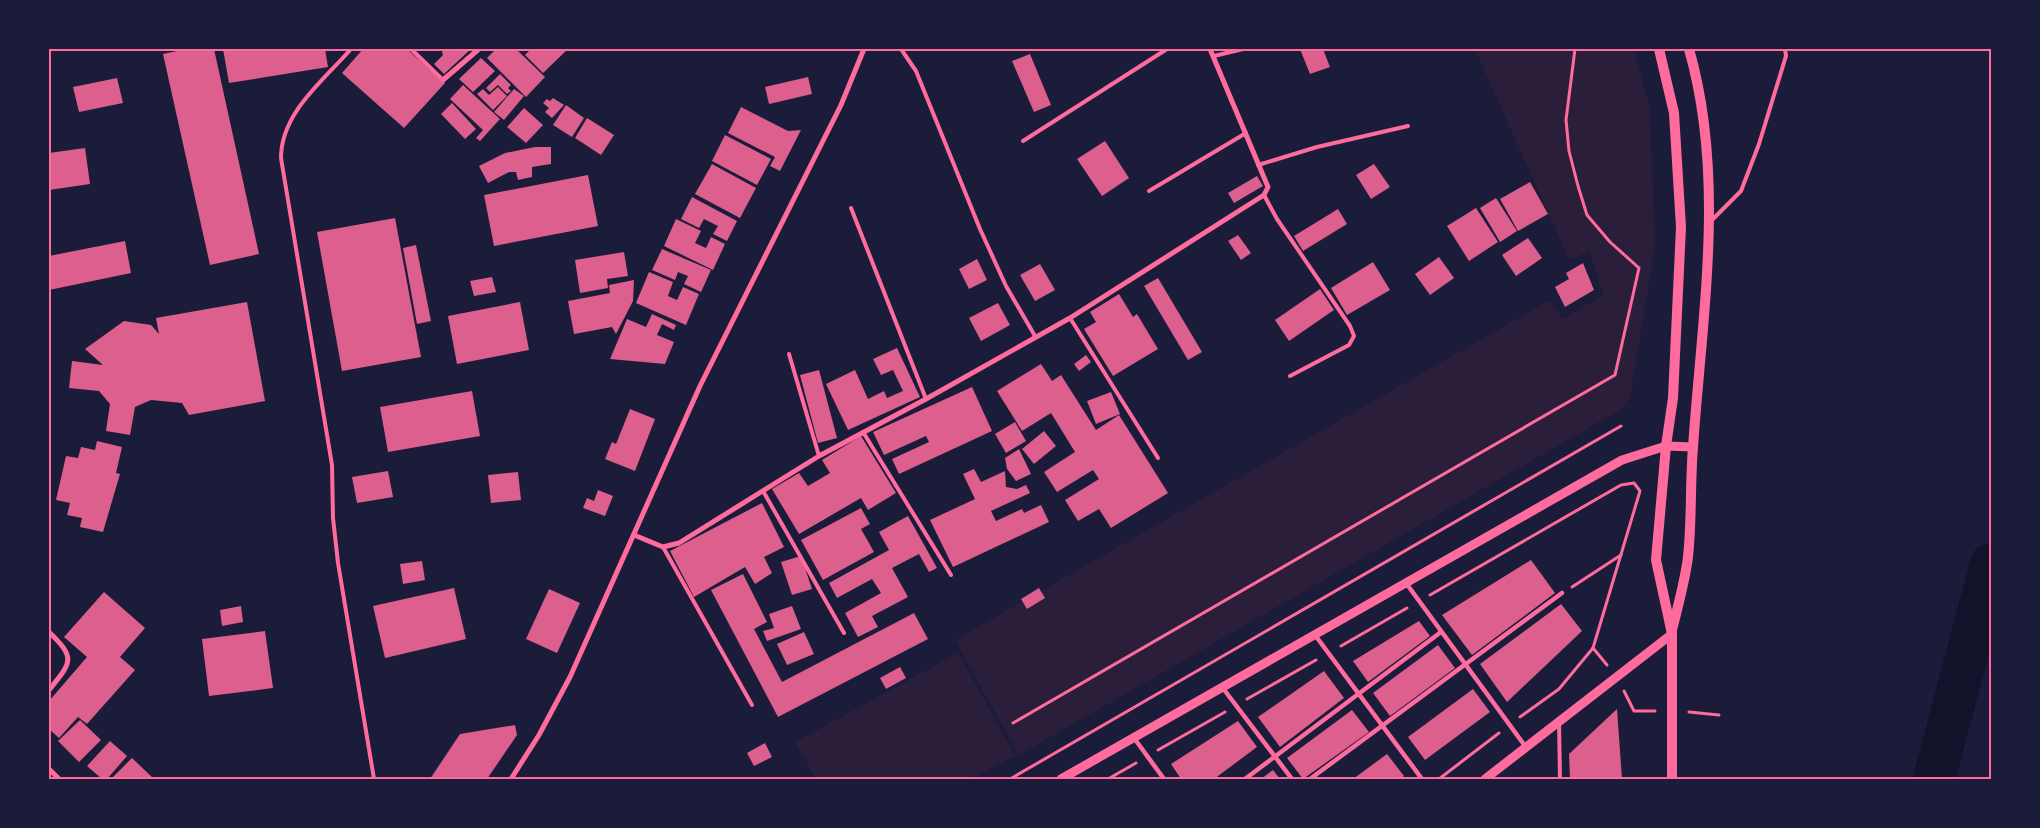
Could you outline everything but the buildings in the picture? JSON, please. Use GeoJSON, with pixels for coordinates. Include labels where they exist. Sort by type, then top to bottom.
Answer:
{"type":"FeatureCollection","features":[{"type":"Feature","properties":{"kind":"main road"},"geometry":{"type":"LineString","coordinates":[[1659,49],[1674,113],[1681,227],[1673,398],[1666,446],[1656,560],[1672,634]]}},
{"type":"Feature","properties":{"kind":"main road"},"geometry":{"type":"LineString","coordinates":[[1672,779],[1672,634],[1688,557],[1693,447],[1705,317],[1708,225],[1706,157],[1702,110],[1689,49]]}},
{"type":"Feature","properties":{"kind":"street"},"geometry":{"type":"LineString","coordinates":[[443,80],[479,49]]}},
{"type":"Feature","properties":{"kind":"street"},"geometry":{"type":"LineString","coordinates":[[511,779],[539,735],[570,677],[700,386],[841,105],[864,49]]}},
{"type":"Feature","properties":{"kind":"street"},"geometry":{"type":"LineString","coordinates":[[634,535],[663,547],[679,543],[819,456],[926,399],[1070,318],[1264,195],[1268,187],[1210,49]]}},
{"type":"Feature","properties":{"kind":"street"},"geometry":{"type":"LineString","coordinates":[[1060,779],[1622,460],[1666,446],[1693,447]]}},
{"type":"Feature","properties":{"kind":"street"},"geometry":{"type":"LineString","coordinates":[[1406,583],[1525,746]]}},
{"type":"Feature","properties":{"kind":"street"},"geometry":{"type":"LineString","coordinates":[[1310,779],[1562,593]]}},
{"type":"Feature","properties":{"kind":"street"},"geometry":{"type":"LineString","coordinates":[[49,632],[65,648],[68,660],[64,672],[49,690]]}},
{"type":"Feature","properties":{"kind":"street"},"geometry":{"type":"LineString","coordinates":[[1245,779],[1441,632]]}},
{"type":"Feature","properties":{"kind":"street"},"geometry":{"type":"LineString","coordinates":[[1485,779],[1525,746],[1617,678],[1672,634]]}},
{"type":"Feature","properties":{"kind":"street"},"geometry":{"type":"LineString","coordinates":[[1314,635],[1422,779]]}},
{"type":"Feature","properties":{"kind":"street"},"geometry":{"type":"LineString","coordinates":[[1222,687],[1292,779]]}},
{"type":"Feature","properties":{"kind":"street"},"geometry":{"type":"LineString","coordinates":[[1134,738],[1164,779]]}},
{"type":"Feature","properties":{"kind":"street"},"geometry":{"type":"LineString","coordinates":[[49,769],[59,779]]}},
{"type":"Feature","properties":{"kind":"lane"},"geometry":{"type":"LineString","coordinates":[[351,49],[290,118],[281,143],[281,158],[332,465],[333,518],[338,563],[374,779]]}},
{"type":"Feature","properties":{"kind":"lane"},"geometry":{"type":"LineString","coordinates":[[411,49],[443,80]]}},
{"type":"Feature","properties":{"kind":"lane"},"geometry":{"type":"LineString","coordinates":[[901,49],[916,71],[1006,286],[1035,336]]}},
{"type":"Feature","properties":{"kind":"lane"},"geometry":{"type":"LineString","coordinates":[[1022,141],[1167,49]]}},
{"type":"Feature","properties":{"kind":"lane"},"geometry":{"type":"LineString","coordinates":[[1214,56],[1243,49]]}},
{"type":"Feature","properties":{"kind":"lane"},"geometry":{"type":"LineString","coordinates":[[1708,225],[1741,191],[1776,91],[1786,56],[1785,49]]}},
{"type":"Feature","properties":{"kind":"lane"},"geometry":{"type":"LineString","coordinates":[[1258,165],[1317,147],[1408,126]]}},
{"type":"Feature","properties":{"kind":"lane"},"geometry":{"type":"LineString","coordinates":[[1149,191],[1246,133]]}},
{"type":"Feature","properties":{"kind":"lane"},"geometry":{"type":"LineString","coordinates":[[1264,195],[1277,218],[1350,326],[1354,336],[1349,344],[1290,376]]}},
{"type":"Feature","properties":{"kind":"lane"},"geometry":{"type":"LineString","coordinates":[[851,208],[926,399]]}},
{"type":"Feature","properties":{"kind":"lane"},"geometry":{"type":"LineString","coordinates":[[1070,318],[1158,458]]}},
{"type":"Feature","properties":{"kind":"lane"},"geometry":{"type":"LineString","coordinates":[[789,354],[819,456]]}},
{"type":"Feature","properties":{"kind":"lane"},"geometry":{"type":"LineString","coordinates":[[864,432],[950,576]]}},
{"type":"Feature","properties":{"kind":"lane"},"geometry":{"type":"LineString","coordinates":[[763,491],[844,633]]}},
{"type":"Feature","properties":{"kind":"lane"},"geometry":{"type":"LineString","coordinates":[[663,547],[752,705]]}},
{"type":"Feature","properties":{"kind":"lane"},"geometry":{"type":"LineString","coordinates":[[1559,720],[1560,779]]}},
{"type":"Feature","properties":{"kind":"path"},"geometry":{"type":"LineString","coordinates":[[1014,723],[1615,376],[1639,268],[1610,242],[1588,215],[1578,186],[1569,151],[1566,120],[1575,49]]}},
{"type":"Feature","properties":{"kind":"path"},"geometry":{"type":"LineString","coordinates":[[1010,779],[1621,426]]}},
{"type":"Feature","properties":{"kind":"path"},"geometry":{"type":"LineString","coordinates":[[1562,593],[1622,555]]}},
{"type":"Feature","properties":{"kind":"path"},"geometry":{"type":"LineString","coordinates":[[1593,648],[1617,678],[1634,711],[1672,711],[1719,715]]}},
{"type":"Feature","properties":{"kind":"shaded area"},"geometry":{"type":"Polygon","coordinates":[[[1475,49],[1634,49],[1650,109],[1655,247],[1630,397],[1620,410],[1019,755],[955,640],[1550,300],[1562,319],[1604,295],[1589,251],[1569,260],[1475,49]]]}},
{"type":"Feature","properties":{"kind":"shaded area"},"geometry":{"type":"Polygon","coordinates":[[[958,653],[1015,756],[971,779],[816,779],[795,742],[958,653]]]}},
{"type":"Feature","properties":{"kind":"waterway"},"geometry":{"type":"LineString","coordinates":[[1934,779],[1991,564]]}}]}
